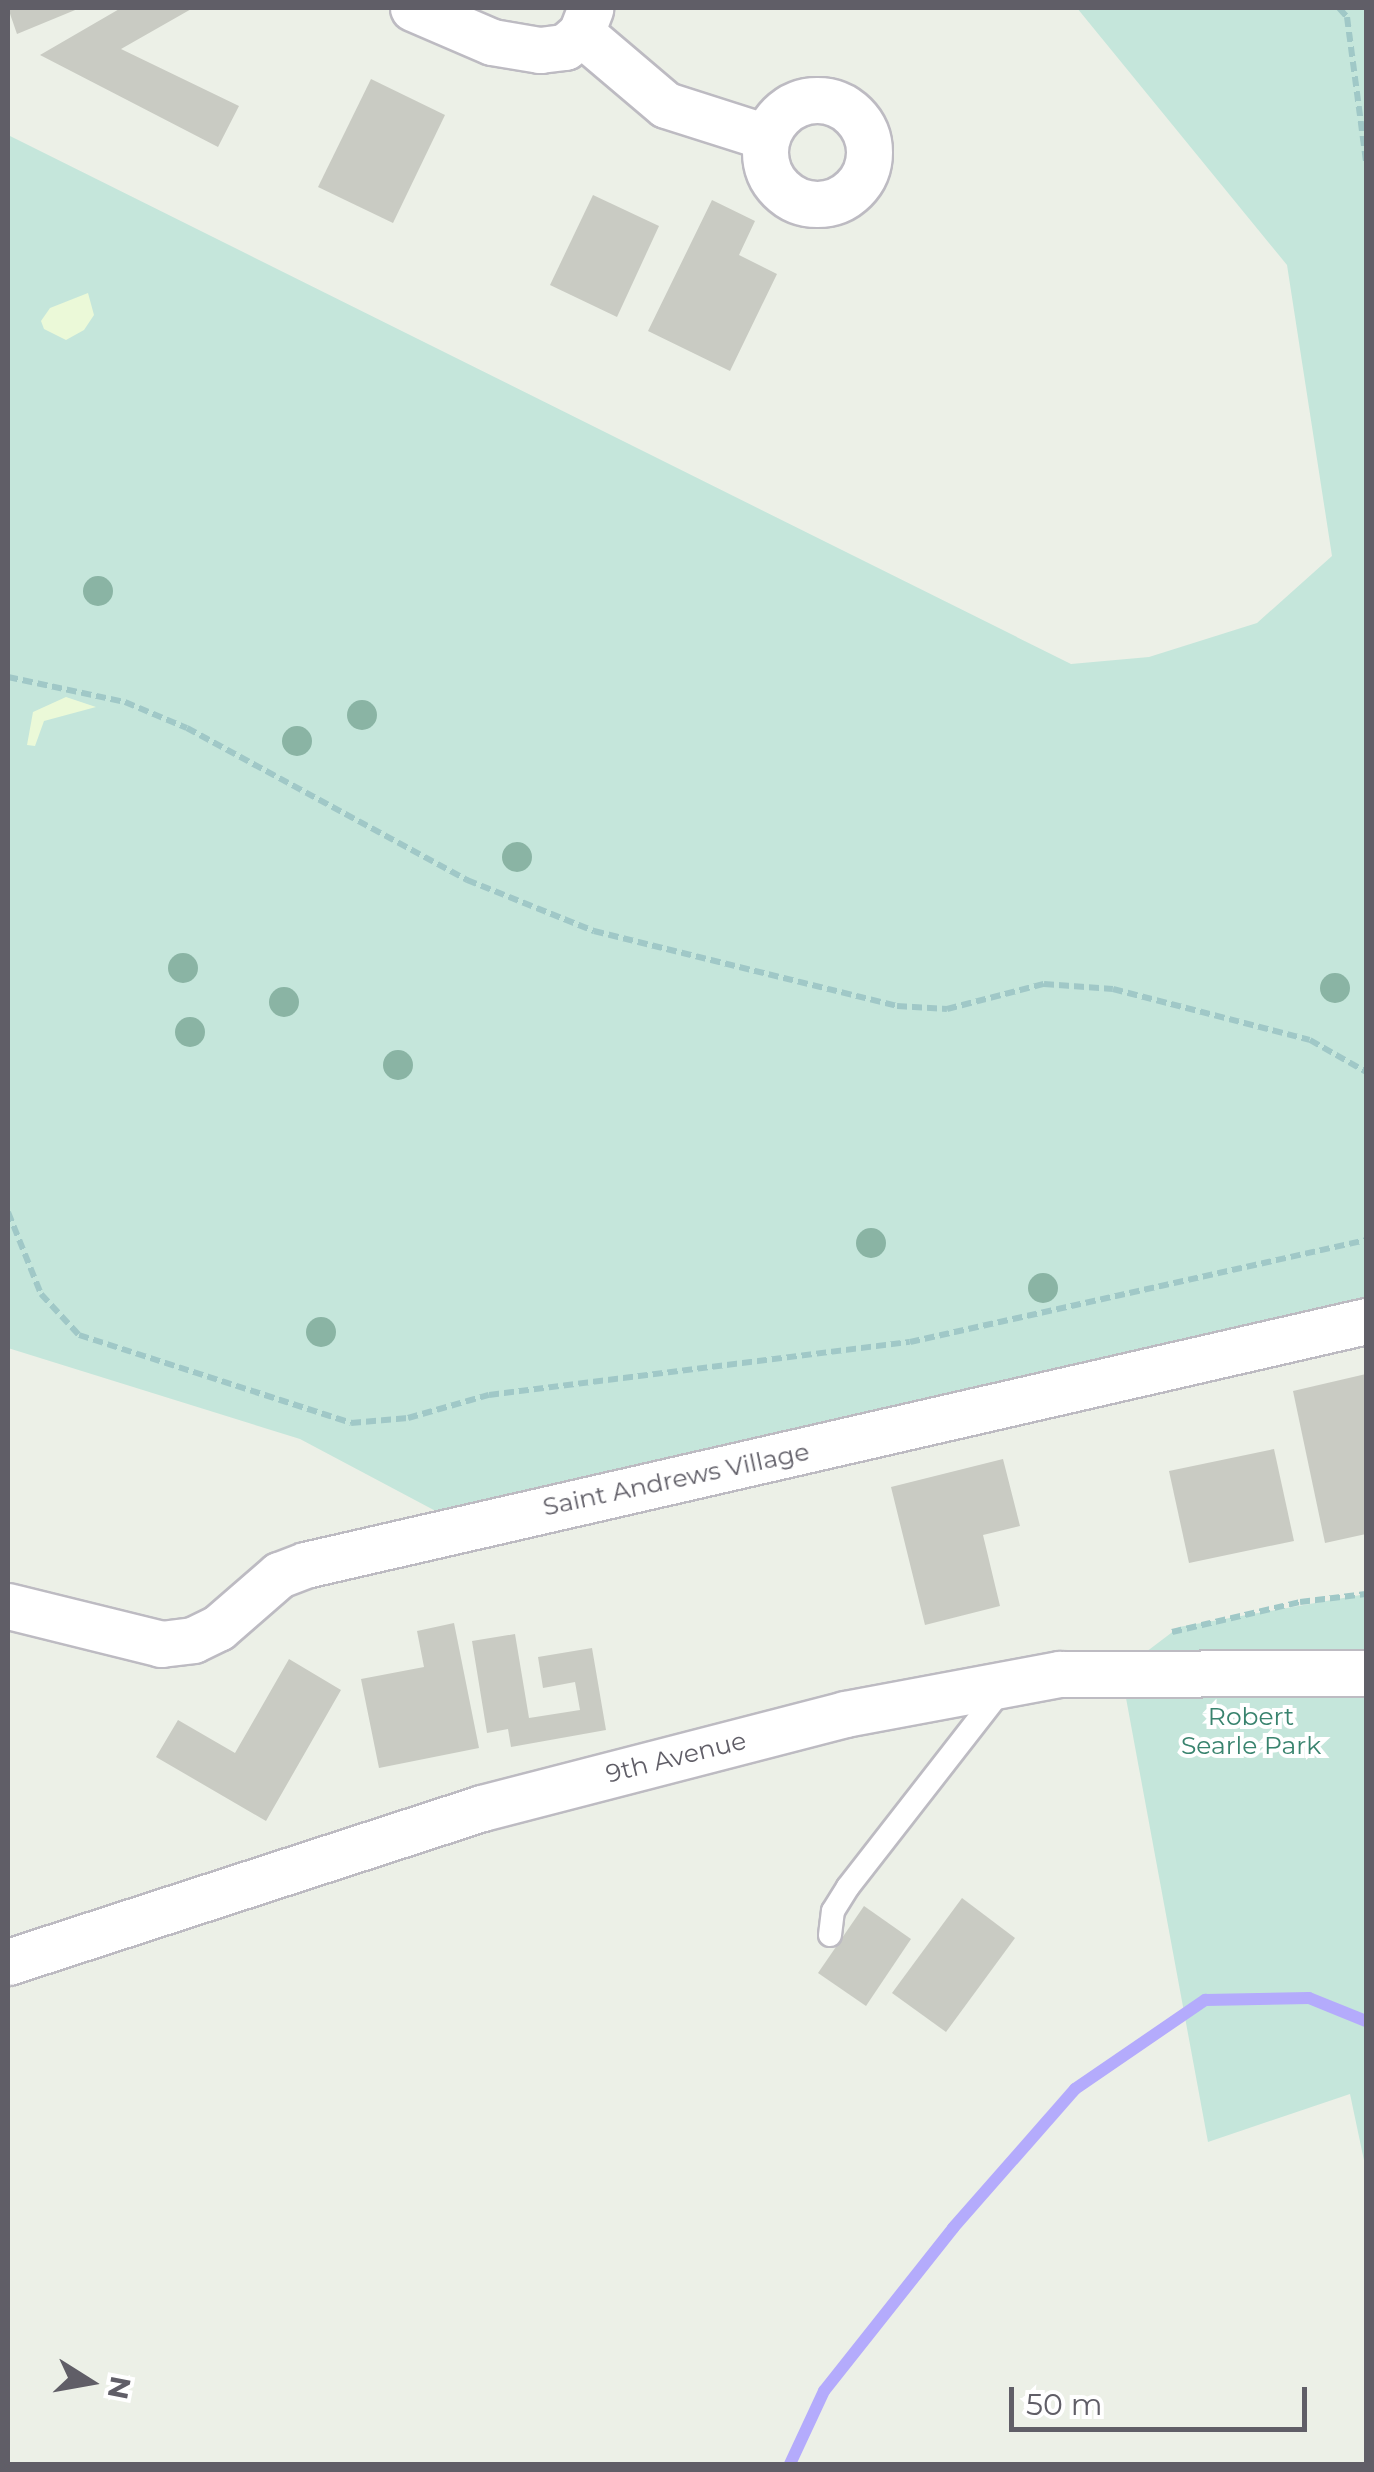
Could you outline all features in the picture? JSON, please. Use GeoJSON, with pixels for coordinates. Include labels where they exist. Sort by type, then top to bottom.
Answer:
{"type":"FeatureCollection","features":[{"type":"Feature","properties":{"kind":"street"},"geometry":{"type":"LineString","coordinates":[[413,8],[520,48],[565,47],[586,20],[666,105],[766,136]]}},
{"type":"Feature","properties":{"kind":"street","name":"Saint Andrews Village"},"geometry":{"type":"LineString","coordinates":[[8,1606],[161,1644],[182,1642],[218,1628],[279,1575],[306,1566],[1366,1321]]}},
{"type":"Feature","properties":{"kind":"street","name":"9th Avenue"},"geometry":{"type":"LineString","coordinates":[[8,1962],[482,1808],[845,1714],[1008,1681],[1122,1671],[1366,1672]]}},
{"type":"Feature","properties":{"kind":"lane"},"geometry":{"type":"LineString","coordinates":[[830,1935],[833,1911],[848,1887],[1008,1681]]}},
{"type":"Feature","properties":{"kind":"path"},"geometry":{"type":"LineString","coordinates":[[1339,8],[1348,17],[1366,162]]}},
{"type":"Feature","properties":{"kind":"path"},"geometry":{"type":"LineString","coordinates":[[8,677],[125,702],[171,722],[467,880],[594,931],[898,1006],[946,1009],[1044,984],[1114,988],[1310,1040],[1366,1072]]}},
{"type":"Feature","properties":{"kind":"path"},"geometry":{"type":"LineString","coordinates":[[8,1212],[40,1294],[79,1335],[351,1423],[408,1418],[489,1395],[910,1342],[1366,1240]]}},
{"type":"Feature","properties":{"kind":"path"},"geometry":{"type":"LineString","coordinates":[[1356,1242],[1366,1230]]}},
{"type":"Feature","properties":{"kind":"path"},"geometry":{"type":"LineString","coordinates":[[1122,1671],[1179,1627],[1366,1594]]}},
{"type":"Feature","properties":{"kind":"green space"},"geometry":{"type":"Polygon","coordinates":[[[1077,8],[1366,8],[1366,1321],[462,1525],[300,1439],[8,1348],[8,135],[1071,664],[1149,657],[1257,623],[1332,556],[1287,265],[1077,8]]]}},
{"type":"Feature","properties":{"kind":"green space","name":"Robert Searle Park"},"geometry":{"type":"Polygon","coordinates":[[[1366,1594],[1366,2170],[1350,2094],[1208,2142],[1121,1671],[1179,1627],[1366,1594]]]}},
{"type":"Feature","properties":{"kind":"sand"},"geometry":{"type":"Polygon","coordinates":[[[88,293],[94,315],[84,330],[66,340],[44,329],[41,321],[50,308],[88,293]]]}},
{"type":"Feature","properties":{"kind":"sand"},"geometry":{"type":"Polygon","coordinates":[[[66,697],[96,707],[44,721],[35,746],[27,745],[33,712],[66,697]]]}},
{"type":"Feature","properties":{"kind":"building"},"geometry":{"type":"Polygon","coordinates":[[[8,8],[80,8],[17,34],[8,8]]]}},
{"type":"Feature","properties":{"kind":"building"},"geometry":{"type":"Polygon","coordinates":[[[121,8],[193,8],[121,49],[239,106],[218,147],[40,55],[121,8]]]}},
{"type":"Feature","properties":{"kind":"building"},"geometry":{"type":"Polygon","coordinates":[[[371,79],[445,115],[393,223],[318,187],[371,79]]]}},
{"type":"Feature","properties":{"kind":"building"},"geometry":{"type":"Polygon","coordinates":[[[593,195],[659,226],[617,317],[550,285],[593,195]]]}},
{"type":"Feature","properties":{"kind":"building"},"geometry":{"type":"Polygon","coordinates":[[[712,200],[755,221],[739,255],[777,274],[730,371],[648,331],[712,200]]]}},
{"type":"Feature","properties":{"kind":"building"},"geometry":{"type":"Polygon","coordinates":[[[1366,1374],[1366,1534],[1325,1543],[1293,1391],[1366,1374]]]}},
{"type":"Feature","properties":{"kind":"building"},"geometry":{"type":"Polygon","coordinates":[[[1274,1449],[1294,1541],[1189,1563],[1169,1471],[1274,1449]]]}},
{"type":"Feature","properties":{"kind":"building"},"geometry":{"type":"Polygon","coordinates":[[[1003,1459],[1020,1526],[983,1535],[1000,1606],[925,1625],[891,1487],[1003,1459]]]}},
{"type":"Feature","properties":{"kind":"building"},"geometry":{"type":"Polygon","coordinates":[[[454,1623],[479,1748],[379,1768],[361,1679],[424,1667],[417,1631],[454,1623]]]}},
{"type":"Feature","properties":{"kind":"building"},"geometry":{"type":"Polygon","coordinates":[[[515,1634],[529,1718],[580,1710],[575,1682],[543,1688],[538,1657],[592,1648],[606,1730],[511,1747],[508,1729],[487,1733],[472,1641],[515,1634]]]}},
{"type":"Feature","properties":{"kind":"building"},"geometry":{"type":"Polygon","coordinates":[[[289,1659],[341,1690],[266,1821],[156,1757],[178,1720],[235,1753],[289,1659]]]}},
{"type":"Feature","properties":{"kind":"building"},"geometry":{"type":"Polygon","coordinates":[[[962,1898],[1015,1938],[946,2032],[892,1993],[962,1898]]]}},
{"type":"Feature","properties":{"kind":"building"},"geometry":{"type":"Polygon","coordinates":[[[864,1906],[911,1939],[866,2006],[818,1973],[864,1906]]]}},
{"type":"Feature","properties":{"kind":"waterway"},"geometry":{"type":"LineString","coordinates":[[790,2464],[824,2391],[953,2228],[1075,2089],[1205,2000],[1309,1998],[1366,2021]]}}]}
